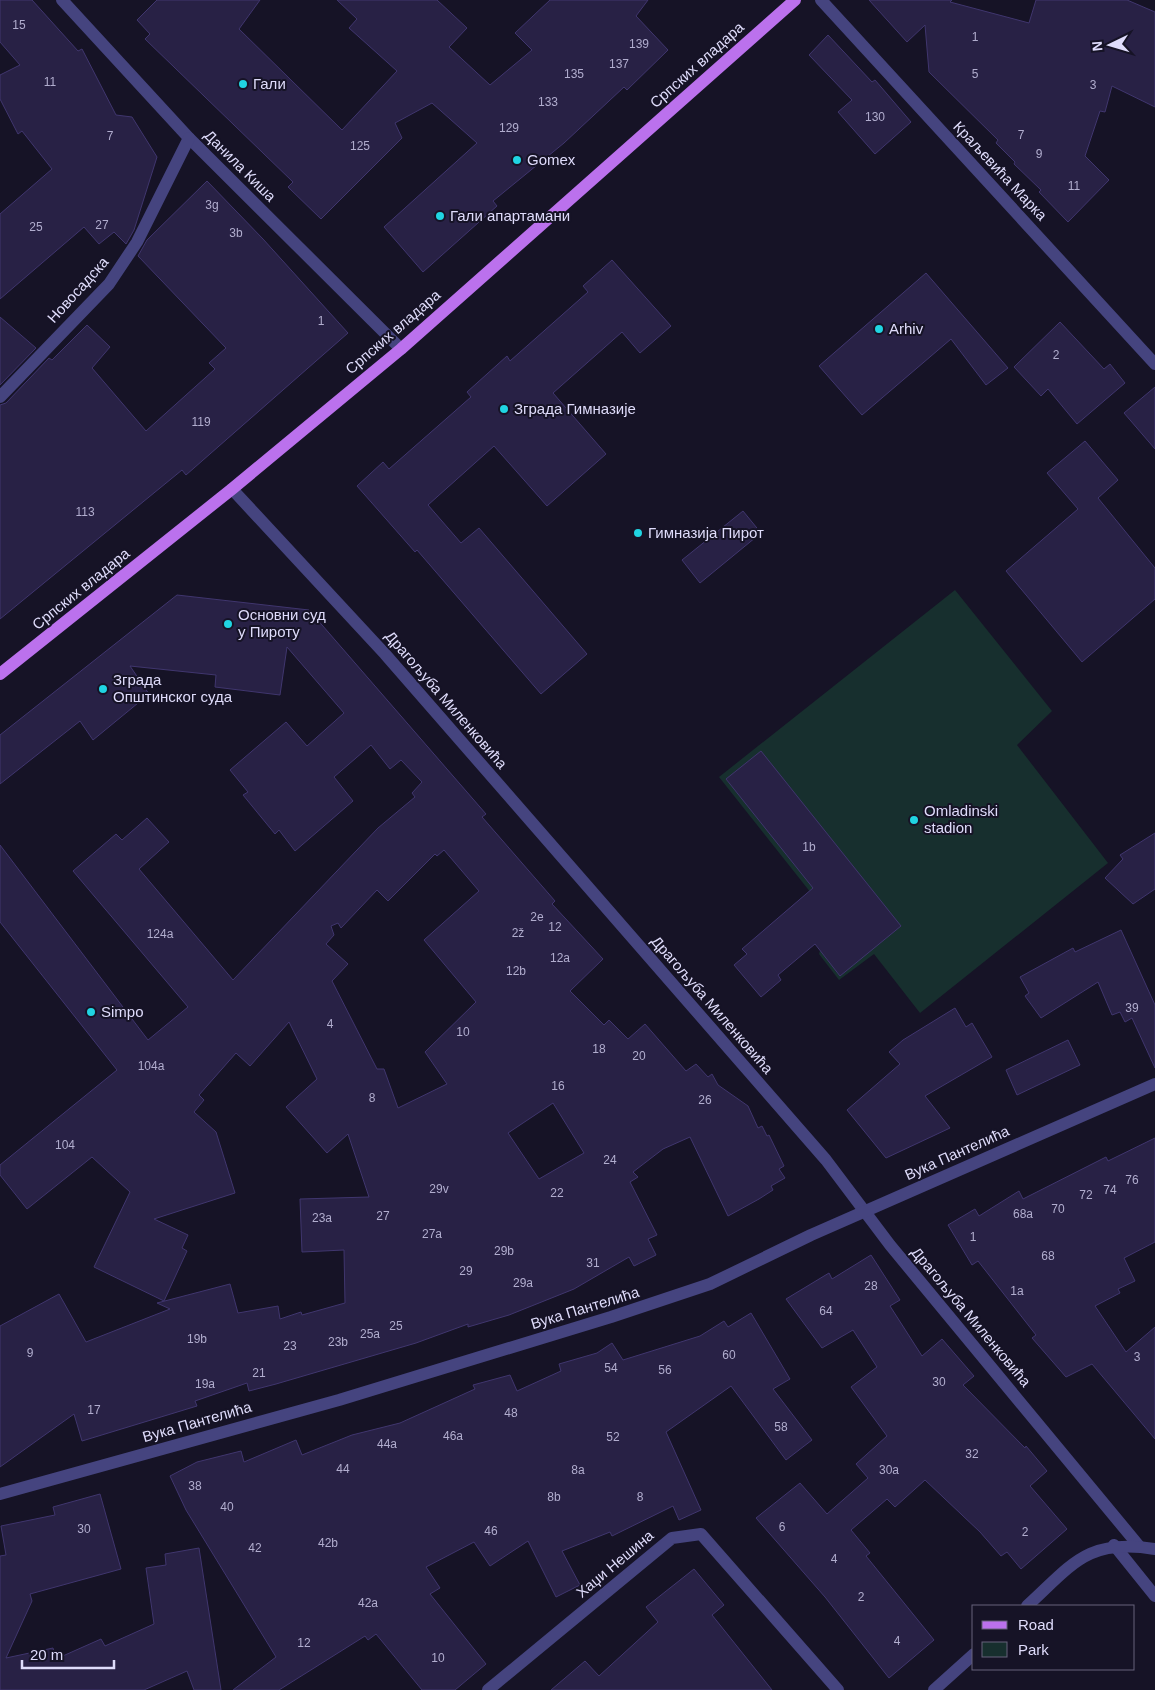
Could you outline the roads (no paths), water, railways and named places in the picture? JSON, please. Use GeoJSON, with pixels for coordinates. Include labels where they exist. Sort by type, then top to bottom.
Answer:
{"type":"FeatureCollection","features":[{"type":"Feature","properties":{"kind":"main road","name":"Српских владара"},"geometry":{"type":"LineString","coordinates":[[0,674],[232,489],[401,349],[795,0]]}},
{"type":"Feature","properties":{"kind":"street","name":"Краљевића Марка"},"geometry":{"type":"LineString","coordinates":[[821,0],[1155,364]]}},
{"type":"Feature","properties":{"kind":"street","name":"Данила Киша"},"geometry":{"type":"LineString","coordinates":[[67,2],[189,138],[401,349]]}},
{"type":"Feature","properties":{"kind":"street","name":"Новосадска"},"geometry":{"type":"LineString","coordinates":[[0,397],[109,284],[137,242],[189,138]]}},
{"type":"Feature","properties":{"kind":"street","name":"Драгољуба Миленковића"},"geometry":{"type":"LineString","coordinates":[[232,489],[385,654],[826,1160],[864,1211],[1139,1546]]}},
{"type":"Feature","properties":{"kind":"street","name":"Вука Пантелића"},"geometry":{"type":"LineString","coordinates":[[0,1494],[339,1400],[611,1317],[710,1284],[864,1211],[1155,1084]]}},
{"type":"Feature","properties":{"kind":"street","name":"Хаџи Нешина"},"geometry":{"type":"LineString","coordinates":[[488,1690],[672,1538],[701,1534],[838,1690]]}},
{"type":"Feature","properties":{"kind":"street"},"geometry":{"type":"LineString","coordinates":[[1114,1546],[1155,1596]]}},
{"type":"Feature","properties":{"kind":"street"},"geometry":{"type":"LineString","coordinates":[[1028,1605],[1082,1556],[1098,1549],[1114,1546],[1139,1546],[1155,1549]]}},
{"type":"Feature","properties":{"kind":"street"},"geometry":{"type":"LineString","coordinates":[[934,1690],[972,1656]]}},
{"type":"Feature","properties":{"kind":"place","name":"Гали"},"geometry":{"type":"Point","coordinates":[243,84]}},
{"type":"Feature","properties":{"kind":"place","name":"Gomex"},"geometry":{"type":"Point","coordinates":[517,160]}},
{"type":"Feature","properties":{"kind":"place","name":"Гали апартамани"},"geometry":{"type":"Point","coordinates":[440,216]}},
{"type":"Feature","properties":{"kind":"place","name":"Arhiv"},"geometry":{"type":"Point","coordinates":[879,329]}},
{"type":"Feature","properties":{"kind":"place","name":"Зграда Гимназије"},"geometry":{"type":"Point","coordinates":[504,409]}},
{"type":"Feature","properties":{"kind":"place","name":"Гимназија Пирот"},"geometry":{"type":"Point","coordinates":[638,533]}},
{"type":"Feature","properties":{"kind":"place","name":"Основни суд у Пироту"},"geometry":{"type":"Point","coordinates":[228,624]}},
{"type":"Feature","properties":{"kind":"place","name":"Зграда Општинског суда"},"geometry":{"type":"Point","coordinates":[103,689]}},
{"type":"Feature","properties":{"kind":"place","name":"Omladinski stadion"},"geometry":{"type":"Point","coordinates":[914,820]}},
{"type":"Feature","properties":{"kind":"place","name":"Simpo"},"geometry":{"type":"Point","coordinates":[91,1012]}}]}
